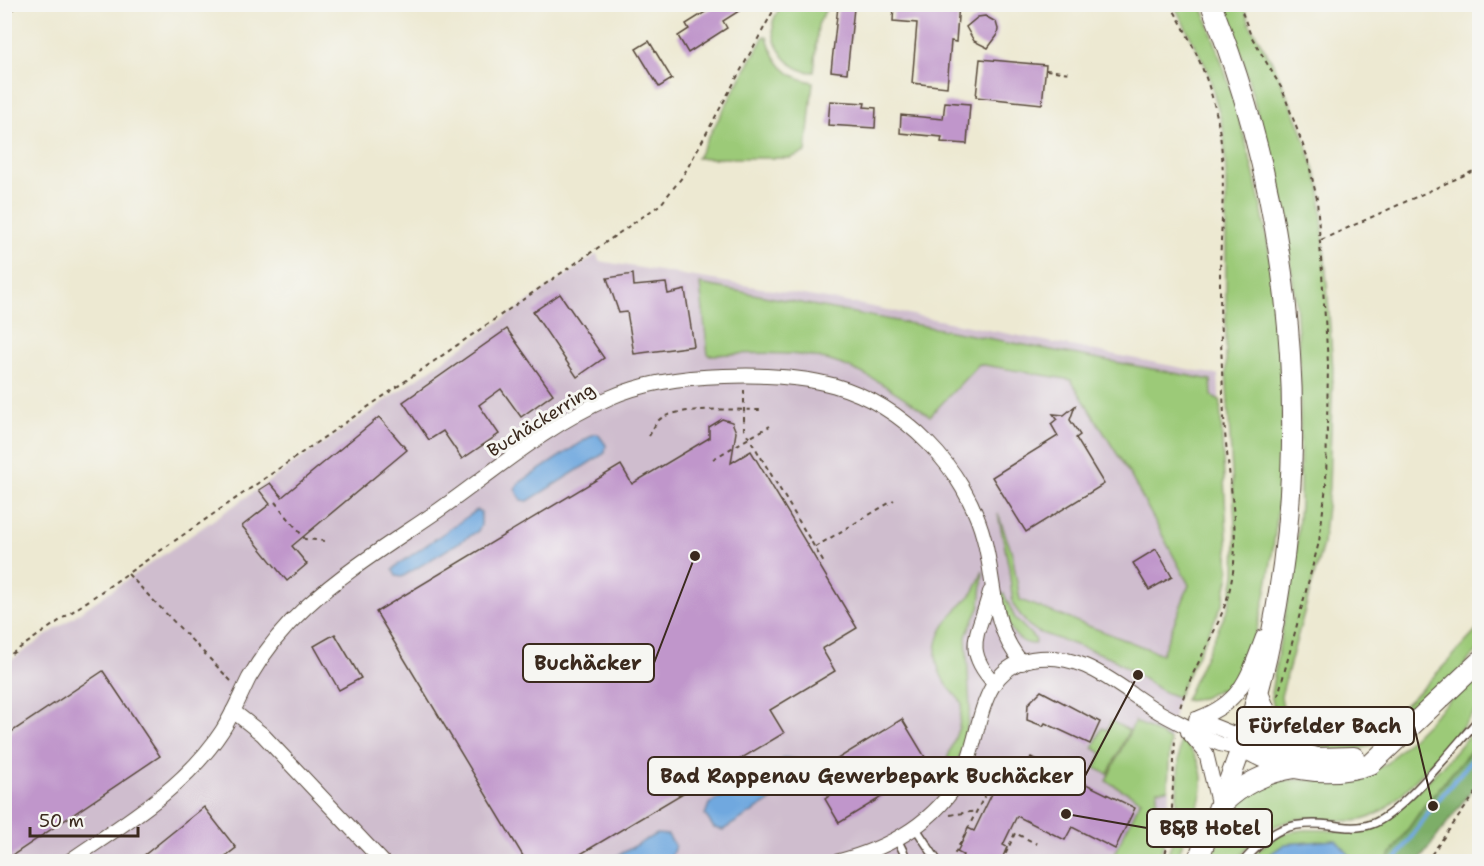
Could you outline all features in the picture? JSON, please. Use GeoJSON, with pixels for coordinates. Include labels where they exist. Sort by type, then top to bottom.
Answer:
{"type":"FeatureCollection","features":[{"type":"Feature","properties":{"kind":"main road"},"geometry":{"type":"LineString","coordinates":[[1197,861],[1242,746],[1258,692],[1276,604],[1283,554],[1293,437],[1288,304],[1276,226],[1247,105],[1211,4]]}},
{"type":"Feature","properties":{"kind":"main road"},"geometry":{"type":"LineString","coordinates":[[1242,746],[1257,740],[1317,758],[1336,760],[1372,754],[1404,735],[1479,661]]}},
{"type":"Feature","properties":{"kind":"main road"},"geometry":{"type":"LineString","coordinates":[[1258,692],[1265,713],[1277,732],[1286,740],[1309,751],[1324,754],[1372,754]]}},
{"type":"Feature","properties":{"kind":"main road"},"geometry":{"type":"LineString","coordinates":[[1242,746],[1257,755],[1295,768],[1327,773],[1350,771],[1371,764],[1372,754]]}},
{"type":"Feature","properties":{"kind":"main road"},"geometry":{"type":"LineString","coordinates":[[1219,807],[1239,788],[1258,777],[1295,768]]}},
{"type":"Feature","properties":{"kind":"street","name":"Buchäckerring"},"geometry":{"type":"LineString","coordinates":[[68,861],[170,790],[206,752],[277,638],[307,606],[373,555],[520,451],[607,399],[660,382],[696,377],[764,375],[812,379],[863,397],[902,420],[929,444],[948,466],[974,510],[984,539],[999,624],[1012,651],[1022,663]]}},
{"type":"Feature","properties":{"kind":"street","name":"Buchäckerring"},"geometry":{"type":"LineString","coordinates":[[992,587],[974,650],[977,661],[994,683]]}},
{"type":"Feature","properties":{"kind":"street"},"geometry":{"type":"LineString","coordinates":[[1176,721],[1199,718],[1225,706],[1236,696],[1246,680],[1276,604]]}},
{"type":"Feature","properties":{"kind":"street"},"geometry":{"type":"LineString","coordinates":[[836,861],[864,855],[897,839],[940,806],[960,778],[968,762],[983,703],[994,683],[1022,663],[1043,659],[1083,664],[1176,721],[1228,748],[1242,746]]}},
{"type":"Feature","properties":{"kind":"street"},"geometry":{"type":"LineString","coordinates":[[233,711],[262,735],[383,861]]}},
{"type":"Feature","properties":{"kind":"street"},"geometry":{"type":"LineString","coordinates":[[1199,718],[1231,733],[1242,746]]}},
{"type":"Feature","properties":{"kind":"street"},"geometry":{"type":"LineString","coordinates":[[1176,721],[1206,753],[1219,807]]}},
{"type":"Feature","properties":{"kind":"lane"},"geometry":{"type":"LineString","coordinates":[[1243,861],[1261,840],[1282,829],[1311,823],[1350,827],[1373,824],[1400,805],[1479,718]]}},
{"type":"Feature","properties":{"kind":"lane"},"geometry":{"type":"LineString","coordinates":[[915,827],[938,861]]}},
{"type":"Feature","properties":{"kind":"lane"},"geometry":{"type":"LineString","coordinates":[[897,839],[904,853],[901,861]]}},
{"type":"Feature","properties":{"kind":"path"},"geometry":{"type":"LineString","coordinates":[[4,13],[24,4]]}},
{"type":"Feature","properties":{"kind":"path"},"geometry":{"type":"LineString","coordinates":[[4,659],[661,204],[683,176],[777,4]]}},
{"type":"Feature","properties":{"kind":"path"},"geometry":{"type":"LineString","coordinates":[[1163,861],[1172,832],[1176,721],[1181,702],[1227,607],[1233,575],[1234,540],[1224,418],[1220,279],[1222,178],[1220,133],[1204,72],[1189,35],[1170,4]]}},
{"type":"Feature","properties":{"kind":"path"},"geometry":{"type":"LineString","coordinates":[[1046,70],[1070,73]]}},
{"type":"Feature","properties":{"kind":"path"},"geometry":{"type":"LineString","coordinates":[[1320,241],[1479,168]]}},
{"type":"Feature","properties":{"kind":"path"},"geometry":{"type":"LineString","coordinates":[[744,385],[744,429],[824,563]]}},
{"type":"Feature","properties":{"kind":"path"},"geometry":{"type":"LineString","coordinates":[[649,436],[659,420],[672,414],[702,410],[760,410]]}},
{"type":"Feature","properties":{"kind":"path"},"geometry":{"type":"LineString","coordinates":[[713,459],[770,426]]}},
{"type":"Feature","properties":{"kind":"path"},"geometry":{"type":"LineString","coordinates":[[815,547],[894,500]]}},
{"type":"Feature","properties":{"kind":"path"},"geometry":{"type":"LineString","coordinates":[[275,502],[305,539],[326,541]]}},
{"type":"Feature","properties":{"kind":"path"},"geometry":{"type":"LineString","coordinates":[[128,574],[242,692]]}},
{"type":"Feature","properties":{"kind":"path"},"geometry":{"type":"LineString","coordinates":[[955,861],[953,856],[998,770],[1029,784]]}},
{"type":"Feature","properties":{"kind":"path"},"geometry":{"type":"LineString","coordinates":[[1426,861],[1479,788]]}},
{"type":"Feature","properties":{"kind":"path"},"geometry":{"type":"LineString","coordinates":[[940,806],[951,816],[977,811]]}},
{"type":"Feature","properties":{"kind":"path"},"geometry":{"type":"LineString","coordinates":[[1002,861],[1015,833],[1037,844]]}},
{"type":"Feature","properties":{"kind":"shaded area"},"geometry":{"type":"Polygon","coordinates":[[[597,254],[599,261],[857,304],[1218,375],[1229,575],[1223,603],[1177,697],[1170,740],[1168,832],[1158,861],[5,861],[4,665],[597,254]]]}},
{"type":"Feature","properties":{"kind":"green space"},"geometry":{"type":"Polygon","coordinates":[[[781,5],[828,5],[818,25],[814,72],[797,68],[790,63],[783,56],[775,40],[773,22],[781,5]]]}},
{"type":"Feature","properties":{"kind":"green space"},"geometry":{"type":"Polygon","coordinates":[[[1174,5],[1201,5],[1244,133],[1271,264],[1279,330],[1282,397],[1281,465],[1275,533],[1256,633],[1232,690],[1224,697],[1219,689],[1203,698],[1185,700],[1229,606],[1235,575],[1236,540],[1226,370],[1224,132],[1208,71],[1174,5]]]}},
{"type":"Feature","properties":{"kind":"green space"},"geometry":{"type":"Polygon","coordinates":[[[1223,5],[1244,5],[1250,25],[1274,65],[1301,128],[1320,187],[1333,370],[1329,487],[1323,544],[1281,696],[1288,720],[1296,729],[1314,737],[1343,738],[1363,733],[1395,713],[1410,700],[1479,628],[1479,649],[1441,690],[1396,730],[1366,747],[1353,750],[1339,751],[1312,747],[1295,739],[1278,719],[1271,693],[1296,552],[1300,504],[1300,368],[1296,303],[1283,209],[1241,53],[1223,5]]]}},
{"type":"Feature","properties":{"kind":"green space"},"geometry":{"type":"Polygon","coordinates":[[[764,36],[767,37],[773,54],[788,72],[795,77],[813,82],[806,152],[790,158],[697,158],[764,36]]]}},
{"type":"Feature","properties":{"kind":"green space"},"geometry":{"type":"Polygon","coordinates":[[[700,284],[1211,380],[1212,396],[1220,400],[1229,575],[1223,603],[1177,697],[1162,691],[1110,657],[1038,632],[1028,625],[1013,605],[1009,568],[998,514],[1012,553],[1020,600],[1162,654],[1189,585],[1129,473],[1071,380],[979,364],[930,416],[876,380],[831,361],[789,354],[708,355],[700,284]]]}},
{"type":"Feature","properties":{"kind":"green space"},"geometry":{"type":"Polygon","coordinates":[[[983,571],[980,606],[966,636],[970,709],[965,739],[955,770],[945,765],[959,727],[962,703],[942,677],[937,665],[937,642],[947,622],[974,591],[983,571]]]}},
{"type":"Feature","properties":{"kind":"green space"},"geometry":{"type":"Polygon","coordinates":[[[1001,594],[1004,594],[1015,618],[1036,640],[1035,644],[1027,643],[1014,634],[1003,610],[1001,594]]]}},
{"type":"Feature","properties":{"kind":"green space"},"geometry":{"type":"Polygon","coordinates":[[[1479,671],[1479,707],[1444,749],[1390,805],[1369,818],[1360,820],[1310,818],[1288,821],[1259,836],[1238,861],[1210,862],[1233,809],[1248,792],[1273,781],[1345,780],[1377,769],[1387,763],[1479,671]]]}},
{"type":"Feature","properties":{"kind":"green space"},"geometry":{"type":"Polygon","coordinates":[[[1111,721],[1129,730],[1108,774],[1095,768],[1102,753],[1093,748],[1102,728],[1107,730],[1111,721]]]}},
{"type":"Feature","properties":{"kind":"green space"},"geometry":{"type":"Polygon","coordinates":[[[1135,721],[1170,740],[1168,789],[1157,790],[1157,805],[1168,807],[1168,831],[1158,861],[1117,861],[1114,854],[1141,800],[1106,781],[1135,721]]]}},
{"type":"Feature","properties":{"kind":"green space"},"geometry":{"type":"Polygon","coordinates":[[[1479,724],[1479,741],[1424,806],[1386,861],[1355,861],[1335,840],[1285,844],[1260,861],[1249,862],[1268,842],[1289,832],[1362,830],[1382,818],[1427,782],[1479,724]]]}},
{"type":"Feature","properties":{"kind":"green space"},"geometry":{"type":"Polygon","coordinates":[[[1180,739],[1193,753],[1200,767],[1202,782],[1196,813],[1175,861],[1166,861],[1175,832],[1180,739]]]}},
{"type":"Feature","properties":{"kind":"green space"},"geometry":{"type":"Polygon","coordinates":[[[1479,741],[1479,780],[1419,861],[1386,861],[1424,806],[1479,741]]]}},
{"type":"Feature","properties":{"kind":"water"},"geometry":{"type":"Polygon","coordinates":[[[594,434],[598,434],[606,445],[605,453],[528,501],[521,500],[515,489],[519,483],[594,434]]]}},
{"type":"Feature","properties":{"kind":"water"},"geometry":{"type":"Polygon","coordinates":[[[477,510],[481,512],[481,525],[478,531],[402,577],[396,576],[393,570],[396,566],[477,510]]]}},
{"type":"Feature","properties":{"kind":"water"},"geometry":{"type":"Polygon","coordinates":[[[785,758],[798,760],[804,770],[801,782],[723,830],[714,828],[705,815],[709,804],[785,758]]]}},
{"type":"Feature","properties":{"kind":"water"},"geometry":{"type":"Polygon","coordinates":[[[656,834],[668,835],[675,846],[671,857],[663,861],[608,861],[656,834]]]}},
{"type":"Feature","properties":{"kind":"water"},"geometry":{"type":"Polygon","coordinates":[[[1336,840],[1355,861],[1260,861],[1285,844],[1336,840]]]}},
{"type":"Feature","properties":{"kind":"building"},"geometry":{"type":"Polygon","coordinates":[[[718,4],[750,4],[723,21],[727,28],[688,53],[678,36],[689,29],[686,24],[718,4]]]}},
{"type":"Feature","properties":{"kind":"building"},"geometry":{"type":"Polygon","coordinates":[[[894,4],[959,4],[956,42],[951,41],[947,87],[912,83],[917,23],[893,21],[894,4]]]}},
{"type":"Feature","properties":{"kind":"building"},"geometry":{"type":"Polygon","coordinates":[[[838,6],[854,8],[847,73],[831,71],[838,6]]]}},
{"type":"Feature","properties":{"kind":"building"},"geometry":{"type":"Polygon","coordinates":[[[985,16],[996,22],[998,29],[997,36],[988,48],[974,41],[966,27],[978,17],[985,16]]]}},
{"type":"Feature","properties":{"kind":"building"},"geometry":{"type":"Polygon","coordinates":[[[649,41],[672,79],[659,87],[636,49],[649,41]]]}},
{"type":"Feature","properties":{"kind":"building"},"geometry":{"type":"Polygon","coordinates":[[[980,59],[1046,65],[1042,104],[976,97],[980,59]]]}},
{"type":"Feature","properties":{"kind":"building"},"geometry":{"type":"Polygon","coordinates":[[[830,101],[865,103],[864,107],[876,108],[875,128],[828,125],[830,101]]]}},
{"type":"Feature","properties":{"kind":"building"},"geometry":{"type":"Polygon","coordinates":[[[945,102],[970,104],[967,144],[941,142],[942,137],[900,133],[901,115],[943,119],[945,102]]]}},
{"type":"Feature","properties":{"kind":"building"},"geometry":{"type":"Polygon","coordinates":[[[633,274],[634,286],[666,283],[668,294],[685,290],[694,346],[634,354],[627,312],[619,313],[607,278],[633,274]]]}},
{"type":"Feature","properties":{"kind":"building"},"geometry":{"type":"Polygon","coordinates":[[[560,294],[604,358],[577,377],[533,312],[560,294]]]}},
{"type":"Feature","properties":{"kind":"building"},"geometry":{"type":"Polygon","coordinates":[[[507,329],[553,394],[521,417],[501,389],[479,405],[499,434],[462,459],[443,431],[429,440],[403,402],[507,329]]]}},
{"type":"Feature","properties":{"kind":"building"},"geometry":{"type":"Polygon","coordinates":[[[1075,406],[1070,420],[1080,435],[1076,438],[1104,484],[1026,532],[992,477],[1058,436],[1051,424],[1057,419],[1053,414],[1064,415],[1075,406]]]}},
{"type":"Feature","properties":{"kind":"building"},"geometry":{"type":"Polygon","coordinates":[[[379,417],[407,450],[292,546],[307,564],[287,581],[242,526],[270,504],[259,490],[270,483],[282,497],[379,417]]]}},
{"type":"Feature","properties":{"kind":"building"},"geometry":{"type":"Polygon","coordinates":[[[722,419],[732,422],[736,432],[731,463],[751,451],[857,628],[822,649],[835,671],[770,710],[784,733],[569,861],[526,861],[376,612],[621,465],[632,484],[709,438],[709,427],[722,419]]]}},
{"type":"Feature","properties":{"kind":"building"},"geometry":{"type":"Polygon","coordinates":[[[1156,549],[1172,577],[1149,590],[1133,563],[1156,549]]]}},
{"type":"Feature","properties":{"kind":"building"},"geometry":{"type":"Polygon","coordinates":[[[335,634],[361,678],[339,690],[314,646],[335,634]]]}},
{"type":"Feature","properties":{"kind":"building"},"geometry":{"type":"Polygon","coordinates":[[[103,671],[160,756],[4,861],[4,737],[103,671]]]}},
{"type":"Feature","properties":{"kind":"building"},"geometry":{"type":"Polygon","coordinates":[[[1041,691],[1100,722],[1090,744],[1045,723],[1043,726],[1027,720],[1028,704],[1041,691]]]}},
{"type":"Feature","properties":{"kind":"building"},"geometry":{"type":"Polygon","coordinates":[[[902,719],[931,767],[839,823],[825,799],[835,792],[821,769],[902,719]]]}},
{"type":"Feature","properties":{"kind":"building"},"geometry":{"type":"Polygon","coordinates":[[[1031,757],[1135,808],[1115,849],[1072,827],[1065,840],[1017,816],[1003,845],[1007,847],[1001,861],[960,861],[963,855],[957,852],[968,828],[974,831],[1002,773],[1019,782],[1031,757]]]}},
{"type":"Feature","properties":{"kind":"building"},"geometry":{"type":"Polygon","coordinates":[[[204,807],[236,848],[219,861],[137,861],[204,807]]]}},
{"type":"Feature","properties":{"kind":"waterway"},"geometry":{"type":"LineString","coordinates":[[1394,862],[1433,806],[1480,750]]}},
{"type":"Feature","properties":{"kind":"place","name":"Buchäcker"},"geometry":{"type":"Point","coordinates":[695,556]}},
{"type":"Feature","properties":{"kind":"place","name":"Bad Rappenau Gewerbepark Buchäcker"},"geometry":{"type":"Point","coordinates":[1138,675]}},
{"type":"Feature","properties":{"kind":"place","name":"Fürfelder Bach"},"geometry":{"type":"Point","coordinates":[1433,806]}},
{"type":"Feature","properties":{"kind":"place","name":"B&B Hotel"},"geometry":{"type":"Point","coordinates":[1066,814]}}]}
